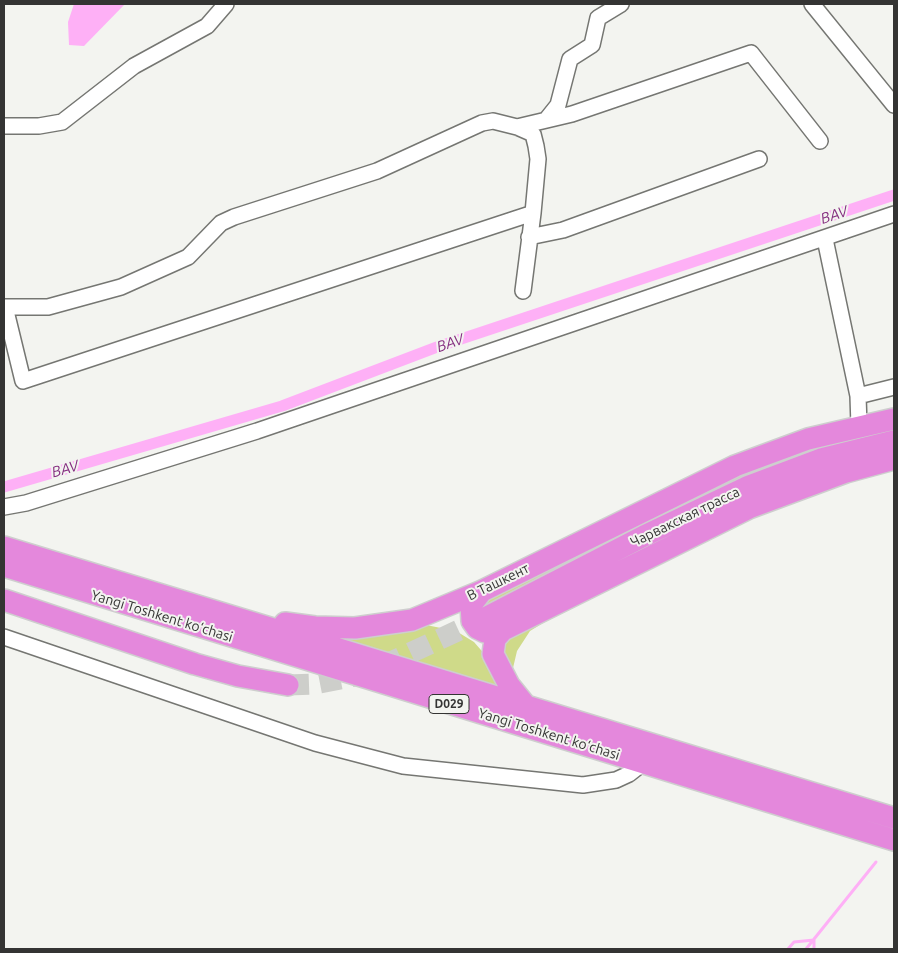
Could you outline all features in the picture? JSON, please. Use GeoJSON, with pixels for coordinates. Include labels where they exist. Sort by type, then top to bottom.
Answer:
{"type":"FeatureCollection","features":[{"type":"Feature","properties":{"kind":"highway","name":"В Ташкент"},"geometry":{"type":"LineString","coordinates":[[84,573],[188,597],[278,621],[334,628],[355,628],[398,623],[428,614],[482,591],[727,469],[784,447],[859,426],[894,419]]}},
{"type":"Feature","properties":{"kind":"highway","name":"Чарвакская трасса"},"geometry":{"type":"LineString","coordinates":[[485,618],[652,532],[757,482],[821,459],[894,441]]}},
{"type":"Feature","properties":{"kind":"highway"},"geometry":{"type":"LineString","coordinates":[[482,591],[471,605],[472,621],[477,628],[485,632],[494,633],[749,508],[829,477],[894,459]]}},
{"type":"Feature","properties":{"kind":"highway","name":"Yangi Toshkent ko‘chasi"},"geometry":{"type":"LineString","coordinates":[[4,547],[84,573],[894,818]]}},
{"type":"Feature","properties":{"kind":"highway","name":"Yangi Toshkent ko‘chasi"},"geometry":{"type":"LineString","coordinates":[[4,566],[894,840]]}},
{"type":"Feature","properties":{"kind":"highway"},"geometry":{"type":"LineString","coordinates":[[4,600],[196,664],[244,678],[288,685]]}},
{"type":"Feature","properties":{"kind":"highway"},"geometry":{"type":"LineString","coordinates":[[503,630],[495,639],[493,654],[509,685],[526,706]]}},
{"type":"Feature","properties":{"kind":"street"},"geometry":{"type":"LineString","coordinates":[[4,126],[39,126],[62,122],[134,66],[207,26],[226,4]]}},
{"type":"Feature","properties":{"kind":"street"},"geometry":{"type":"LineString","coordinates":[[533,134],[558,105],[570,59],[577,53],[589,49],[598,18],[621,4]]}},
{"type":"Feature","properties":{"kind":"street"},"geometry":{"type":"LineString","coordinates":[[812,4],[894,105]]}},
{"type":"Feature","properties":{"kind":"street"},"geometry":{"type":"LineString","coordinates":[[517,126],[591,108],[751,53],[820,141]]}},
{"type":"Feature","properties":{"kind":"street"},"geometry":{"type":"LineString","coordinates":[[533,134],[517,126],[487,121],[377,171],[234,217],[221,223],[188,257],[121,287],[48,307],[29,309],[4,307],[23,381],[533,213]]}},
{"type":"Feature","properties":{"kind":"street"},"geometry":{"type":"LineString","coordinates":[[523,291],[538,158],[533,134]]}},
{"type":"Feature","properties":{"kind":"street"},"geometry":{"type":"LineString","coordinates":[[529,237],[564,230],[759,159]]}},
{"type":"Feature","properties":{"kind":"street"},"geometry":{"type":"LineString","coordinates":[[4,507],[26,503],[257,430],[606,310],[825,239],[894,214]]}},
{"type":"Feature","properties":{"kind":"street"},"geometry":{"type":"LineString","coordinates":[[825,239],[858,396],[859,426]]}},
{"type":"Feature","properties":{"kind":"street"},"geometry":{"type":"LineString","coordinates":[[858,396],[894,387]]}},
{"type":"Feature","properties":{"kind":"street"},"geometry":{"type":"LineString","coordinates":[[4,637],[314,743],[404,766],[583,785],[616,780],[629,774],[643,763]]}},
{"type":"Feature","properties":{"kind":"green space"},"geometry":{"type":"Polygon","coordinates":[[[894,426],[894,434],[692,502],[480,608],[480,605],[574,552],[783,455],[894,426]]]}},
{"type":"Feature","properties":{"kind":"green space"},"geometry":{"type":"Polygon","coordinates":[[[894,466],[894,469],[837,485],[754,516],[543,623],[530,631],[517,651],[513,668],[515,682],[497,651],[500,640],[509,633],[739,520],[794,497],[894,466]]]}},
{"type":"Feature","properties":{"kind":"green space"},"geometry":{"type":"Polygon","coordinates":[[[426,625],[456,631],[474,642],[487,657],[505,689],[322,633],[426,625]]]}},
{"type":"Feature","properties":{"kind":"shaded area"},"geometry":{"type":"Polygon","coordinates":[[[74,4],[125,4],[84,46],[69,45],[68,22],[74,4]]]}},
{"type":"Feature","properties":{"kind":"waterway","name":"BAV"},"geometry":{"type":"LineString","coordinates":[[4,487],[282,406],[437,347],[894,195]]}},
{"type":"Feature","properties":{"kind":"waterway"},"geometry":{"type":"LineString","coordinates":[[806,949],[876,862]]}},
{"type":"Feature","properties":{"kind":"waterway"},"geometry":{"type":"LineString","coordinates":[[814,940],[814,949]]}},
{"type":"Feature","properties":{"kind":"waterway"},"geometry":{"type":"LineString","coordinates":[[788,949],[794,942],[814,940]]}},
{"type":"Feature","properties":{"kind":"tunnel"},"geometry":{"type":"LineString","coordinates":[[288,685],[314,684],[355,676],[393,661],[485,618]]}}]}
